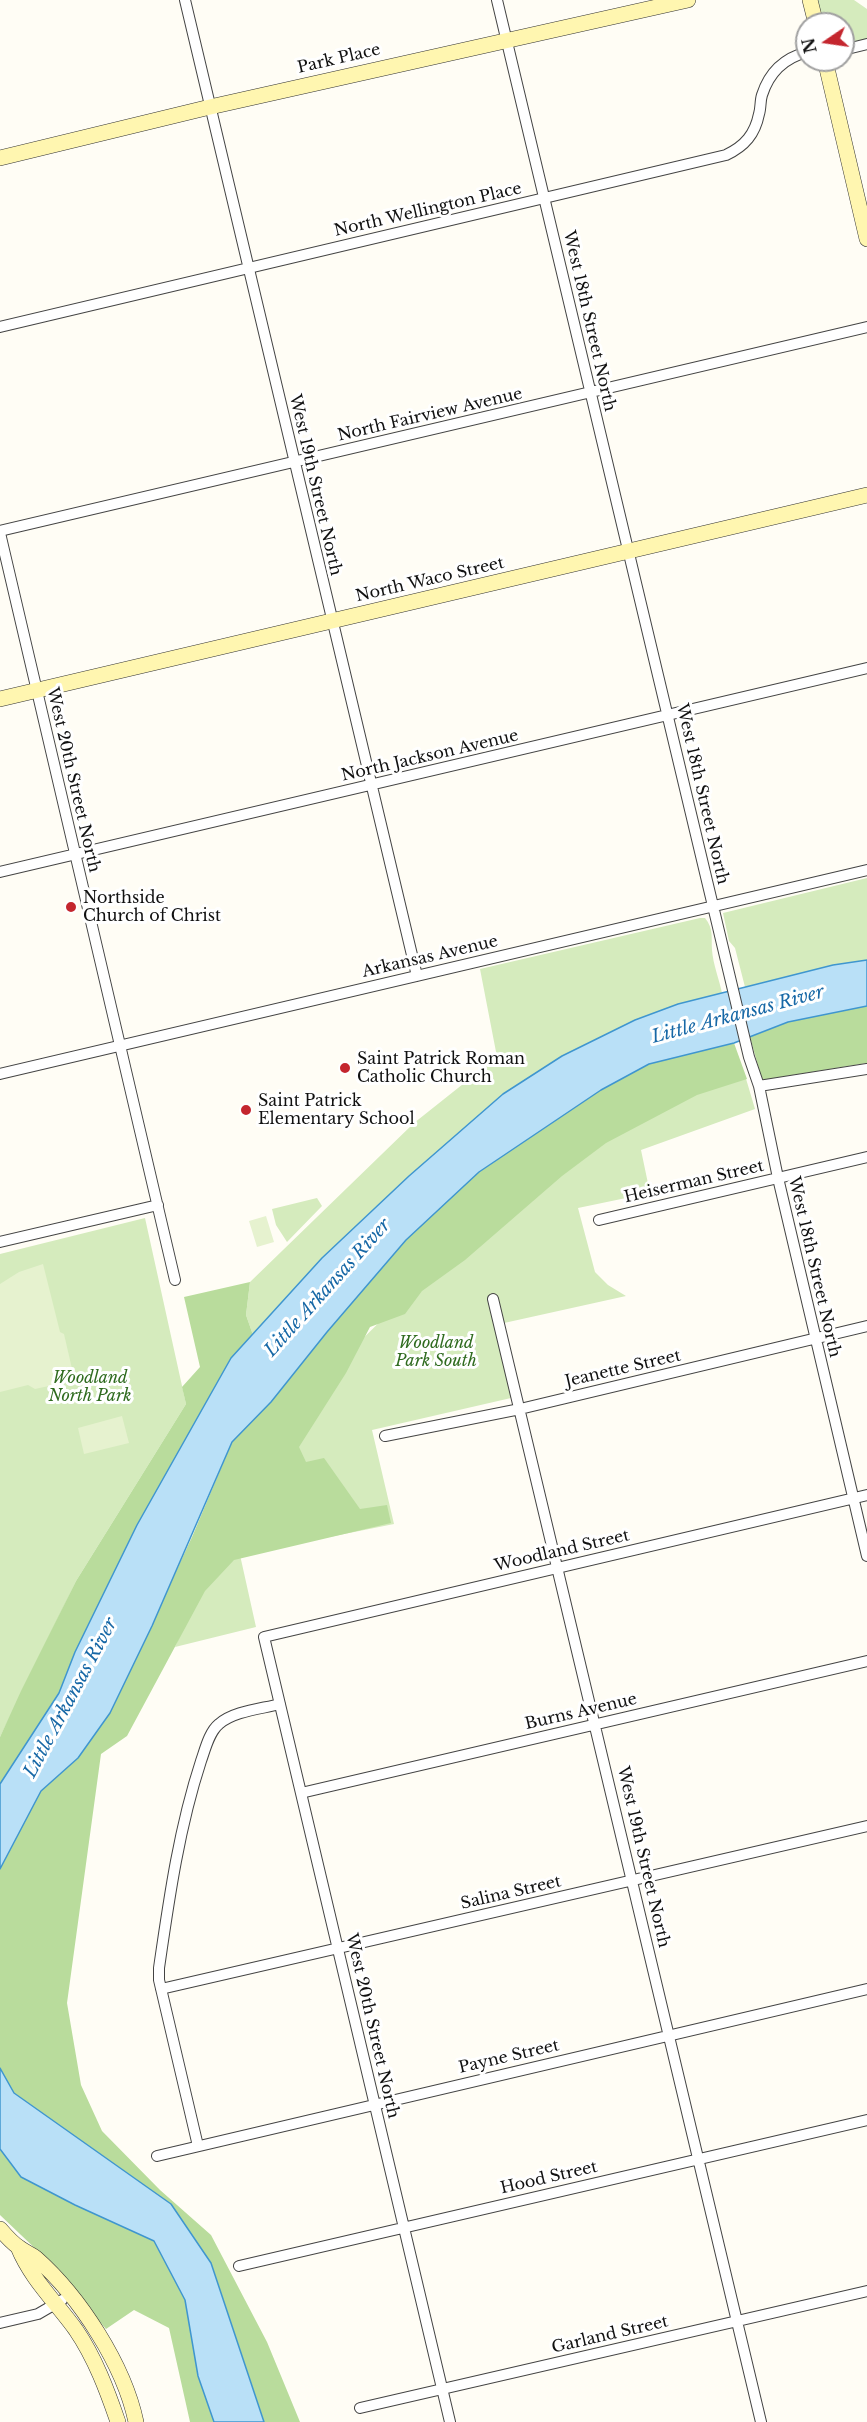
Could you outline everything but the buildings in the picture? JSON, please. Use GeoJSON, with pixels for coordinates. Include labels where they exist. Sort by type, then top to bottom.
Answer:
{"type":"FeatureCollection","features":[{"type":"Feature","properties":{"kind":"street","name":"West 19th Street North"},"geometry":{"type":"LineString","coordinates":[[185,0],[417,976]]}},
{"type":"Feature","properties":{"kind":"street","name":"West 18th Street North"},"geometry":{"type":"LineString","coordinates":[[497,0],[748,1058],[759,1086],[778,1178],[867,1556]]}},
{"type":"Feature","properties":{"kind":"street","name":"Park Place"},"geometry":{"type":"LineString","coordinates":[[0,158],[210,106],[688,0]]}},
{"type":"Feature","properties":{"kind":"street","name":"North Wellington Place"},"geometry":{"type":"LineString","coordinates":[[0,327],[726,155],[740,148],[756,128],[761,96],[773,71],[784,61],[795,57]]}},
{"type":"Feature","properties":{"kind":"street"},"geometry":{"type":"LineString","coordinates":[[828,72],[867,239]]}},
{"type":"Feature","properties":{"kind":"street","name":"North Fairview Avenue"},"geometry":{"type":"LineString","coordinates":[[0,532],[867,327]]}},
{"type":"Feature","properties":{"kind":"street","name":"North Waco Street"},"geometry":{"type":"LineString","coordinates":[[0,699],[867,495]]}},
{"type":"Feature","properties":{"kind":"street","name":"West 20th Street North"},"geometry":{"type":"LineString","coordinates":[[0,532],[175,1280]]}},
{"type":"Feature","properties":{"kind":"street","name":"North Jackson Avenue"},"geometry":{"type":"LineString","coordinates":[[0,872],[867,668]]}},
{"type":"Feature","properties":{"kind":"street","name":"Arkansas Avenue"},"geometry":{"type":"LineString","coordinates":[[0,1074],[867,870]]}},
{"type":"Feature","properties":{"kind":"street"},"geometry":{"type":"LineString","coordinates":[[759,1086],[867,1069]]}},
{"type":"Feature","properties":{"kind":"street","name":"Heiserman Street"},"geometry":{"type":"LineString","coordinates":[[598,1220],[867,1157]]}},
{"type":"Feature","properties":{"kind":"street"},"geometry":{"type":"LineString","coordinates":[[0,1242],[158,1205]]}},
{"type":"Feature","properties":{"kind":"street","name":"West 19th Street North"},"geometry":{"type":"LineString","coordinates":[[493,1299],[761,2422]]}},
{"type":"Feature","properties":{"kind":"street","name":"Jeanette Street"},"geometry":{"type":"LineString","coordinates":[[385,1437],[520,1408],[867,1326]]}},
{"type":"Feature","properties":{"kind":"street","name":"Woodland Street"},"geometry":{"type":"LineString","coordinates":[[264,1637],[867,1495]]}},
{"type":"Feature","properties":{"kind":"street","name":"West 20th Street North"},"geometry":{"type":"LineString","coordinates":[[264,1637],[450,2422]]}},
{"type":"Feature","properties":{"kind":"street","name":"Burns Avenue"},"geometry":{"type":"LineString","coordinates":[[301,1793],[867,1661]]}},
{"type":"Feature","properties":{"kind":"street"},"geometry":{"type":"LineString","coordinates":[[198,2146],[161,1989],[159,1968],[180,1838],[205,1750],[217,1725],[228,1718],[280,1704]]}},
{"type":"Feature","properties":{"kind":"street","name":"Salina Street"},"geometry":{"type":"LineString","coordinates":[[161,1989],[867,1826]]}},
{"type":"Feature","properties":{"kind":"street","name":"Payne Street"},"geometry":{"type":"LineString","coordinates":[[157,2156],[867,1989]]}},
{"type":"Feature","properties":{"kind":"street","name":"Hood Street"},"geometry":{"type":"LineString","coordinates":[[239,2266],[867,2120]]}},
{"type":"Feature","properties":{"kind":"street"},"geometry":{"type":"LineString","coordinates":[[0,2229],[18,2247],[35,2257],[90,2321],[111,2356],[129,2396],[136,2422]]}},
{"type":"Feature","properties":{"kind":"street"},"geometry":{"type":"LineString","coordinates":[[18,2247],[27,2268],[76,2331],[107,2390],[118,2422]]}},
{"type":"Feature","properties":{"kind":"street","name":"Garland Street"},"geometry":{"type":"LineString","coordinates":[[360,2408],[867,2291]]}},
{"type":"Feature","properties":{"kind":"street"},"geometry":{"type":"LineString","coordinates":[[0,2323],[38,2314],[69,2295]]}},
{"type":"Feature","properties":{"kind":"green space"},"geometry":{"type":"Polygon","coordinates":[[[816,0],[854,0],[867,9],[867,41],[855,44],[855,12],[819,12],[816,0]]]}},
{"type":"Feature","properties":{"kind":"green space"},"geometry":{"type":"Polygon","coordinates":[[[867,878],[867,960],[833,965],[745,987],[735,948],[729,941],[723,913],[867,878]]]}},
{"type":"Feature","properties":{"kind":"green space"},"geometry":{"type":"Polygon","coordinates":[[[705,918],[711,930],[713,955],[722,993],[678,1004],[635,1020],[562,1056],[503,1094],[409,1176],[322,1258],[253,1335],[246,1315],[250,1282],[414,1123],[497,1057],[480,969],[705,918]]]}},
{"type":"Feature","properties":{"kind":"green space"},"geometry":{"type":"Polygon","coordinates":[[[867,1006],[867,1063],[762,1080],[750,1037],[788,1022],[867,1006]]]}},
{"type":"Feature","properties":{"kind":"green space"},"geometry":{"type":"Polygon","coordinates":[[[734,1043],[747,1079],[697,1095],[606,1143],[562,1176],[465,1260],[422,1291],[405,1314],[370,1327],[346,1373],[299,1447],[306,1462],[324,1458],[360,1509],[387,1505],[391,1523],[234,1560],[205,1591],[127,1736],[101,1754],[67,2003],[81,2085],[102,2131],[160,2190],[211,2235],[267,2342],[300,2422],[264,2422],[237,2344],[171,2204],[14,2093],[0,2068],[0,1869],[41,1791],[78,1758],[110,1713],[192,1537],[232,1442],[271,1402],[406,1240],[479,1172],[601,1090],[649,1064],[734,1043]]]}},
{"type":"Feature","properties":{"kind":"green space","name":"Woodland Park South"},"geometry":{"type":"Polygon","coordinates":[[[744,1072],[755,1109],[641,1150],[650,1193],[578,1208],[595,1272],[608,1285],[626,1296],[495,1325],[511,1398],[372,1430],[394,1524],[240,1555],[256,1627],[175,1647],[240,1501],[329,1372],[415,1287],[584,1145],[744,1072]]]}},
{"type":"Feature","properties":{"kind":"green space"},"geometry":{"type":"Polygon","coordinates":[[[317,1198],[322,1206],[287,1242],[276,1225],[272,1209],[317,1198]]]}},
{"type":"Feature","properties":{"kind":"green space"},"geometry":{"type":"Polygon","coordinates":[[[266,1216],[274,1242],[257,1247],[249,1221],[266,1216]]]}},
{"type":"Feature","properties":{"kind":"green space","name":"Woodland North Park"},"geometry":{"type":"Polygon","coordinates":[[[145,1218],[186,1404],[76,1581],[0,1737],[0,1254],[145,1218]]]}},
{"type":"Feature","properties":{"kind":"green space"},"geometry":{"type":"Polygon","coordinates":[[[43,1264],[73,1373],[67,1382],[35,1389],[28,1385],[0,1392],[0,1284],[19,1272],[43,1264]]]}},
{"type":"Feature","properties":{"kind":"green space"},"geometry":{"type":"Polygon","coordinates":[[[250,1282],[246,1315],[253,1335],[231,1358],[137,1525],[75,1652],[59,1693],[0,1784],[0,1737],[21,1691],[76,1581],[186,1404],[182,1387],[200,1367],[184,1297],[250,1282]]]}},
{"type":"Feature","properties":{"kind":"green space"},"geometry":{"type":"Polygon","coordinates":[[[122,1416],[129,1443],[84,1454],[78,1428],[122,1416]]]}},
{"type":"Feature","properties":{"kind":"green space"},"geometry":{"type":"Polygon","coordinates":[[[0,2149],[21,2177],[75,2205],[154,2241],[185,2300],[198,2376],[214,2422],[190,2422],[169,2328],[134,2310],[106,2329],[42,2255],[0,2215],[0,2149]]]}},
{"type":"Feature","properties":{"kind":"water","name":"Little Arkansas River"},"geometry":{"type":"Polygon","coordinates":[[[867,960],[867,1006],[788,1022],[734,1043],[649,1064],[601,1090],[479,1172],[406,1240],[271,1402],[232,1442],[152,1626],[110,1713],[78,1758],[41,1791],[0,1869],[0,1784],[59,1693],[75,1652],[137,1525],[231,1358],[322,1258],[409,1176],[503,1094],[562,1056],[635,1020],[678,1004],[833,965],[867,960]]]}},
{"type":"Feature","properties":{"kind":"water"},"geometry":{"type":"Polygon","coordinates":[[[0,2068],[14,2093],[171,2204],[211,2263],[264,2422],[214,2422],[198,2376],[185,2300],[154,2241],[75,2205],[21,2177],[0,2149],[0,2068]]]}},
{"type":"Feature","properties":{"kind":"place","name":"Northside Church of Christ"},"geometry":{"type":"Point","coordinates":[71,907]}},
{"type":"Feature","properties":{"kind":"place","name":"Saint Patrick Roman Catholic Church"},"geometry":{"type":"Point","coordinates":[345,1068]}},
{"type":"Feature","properties":{"kind":"place","name":"Saint Patrick Elementary School"},"geometry":{"type":"Point","coordinates":[246,1110]}}]}
